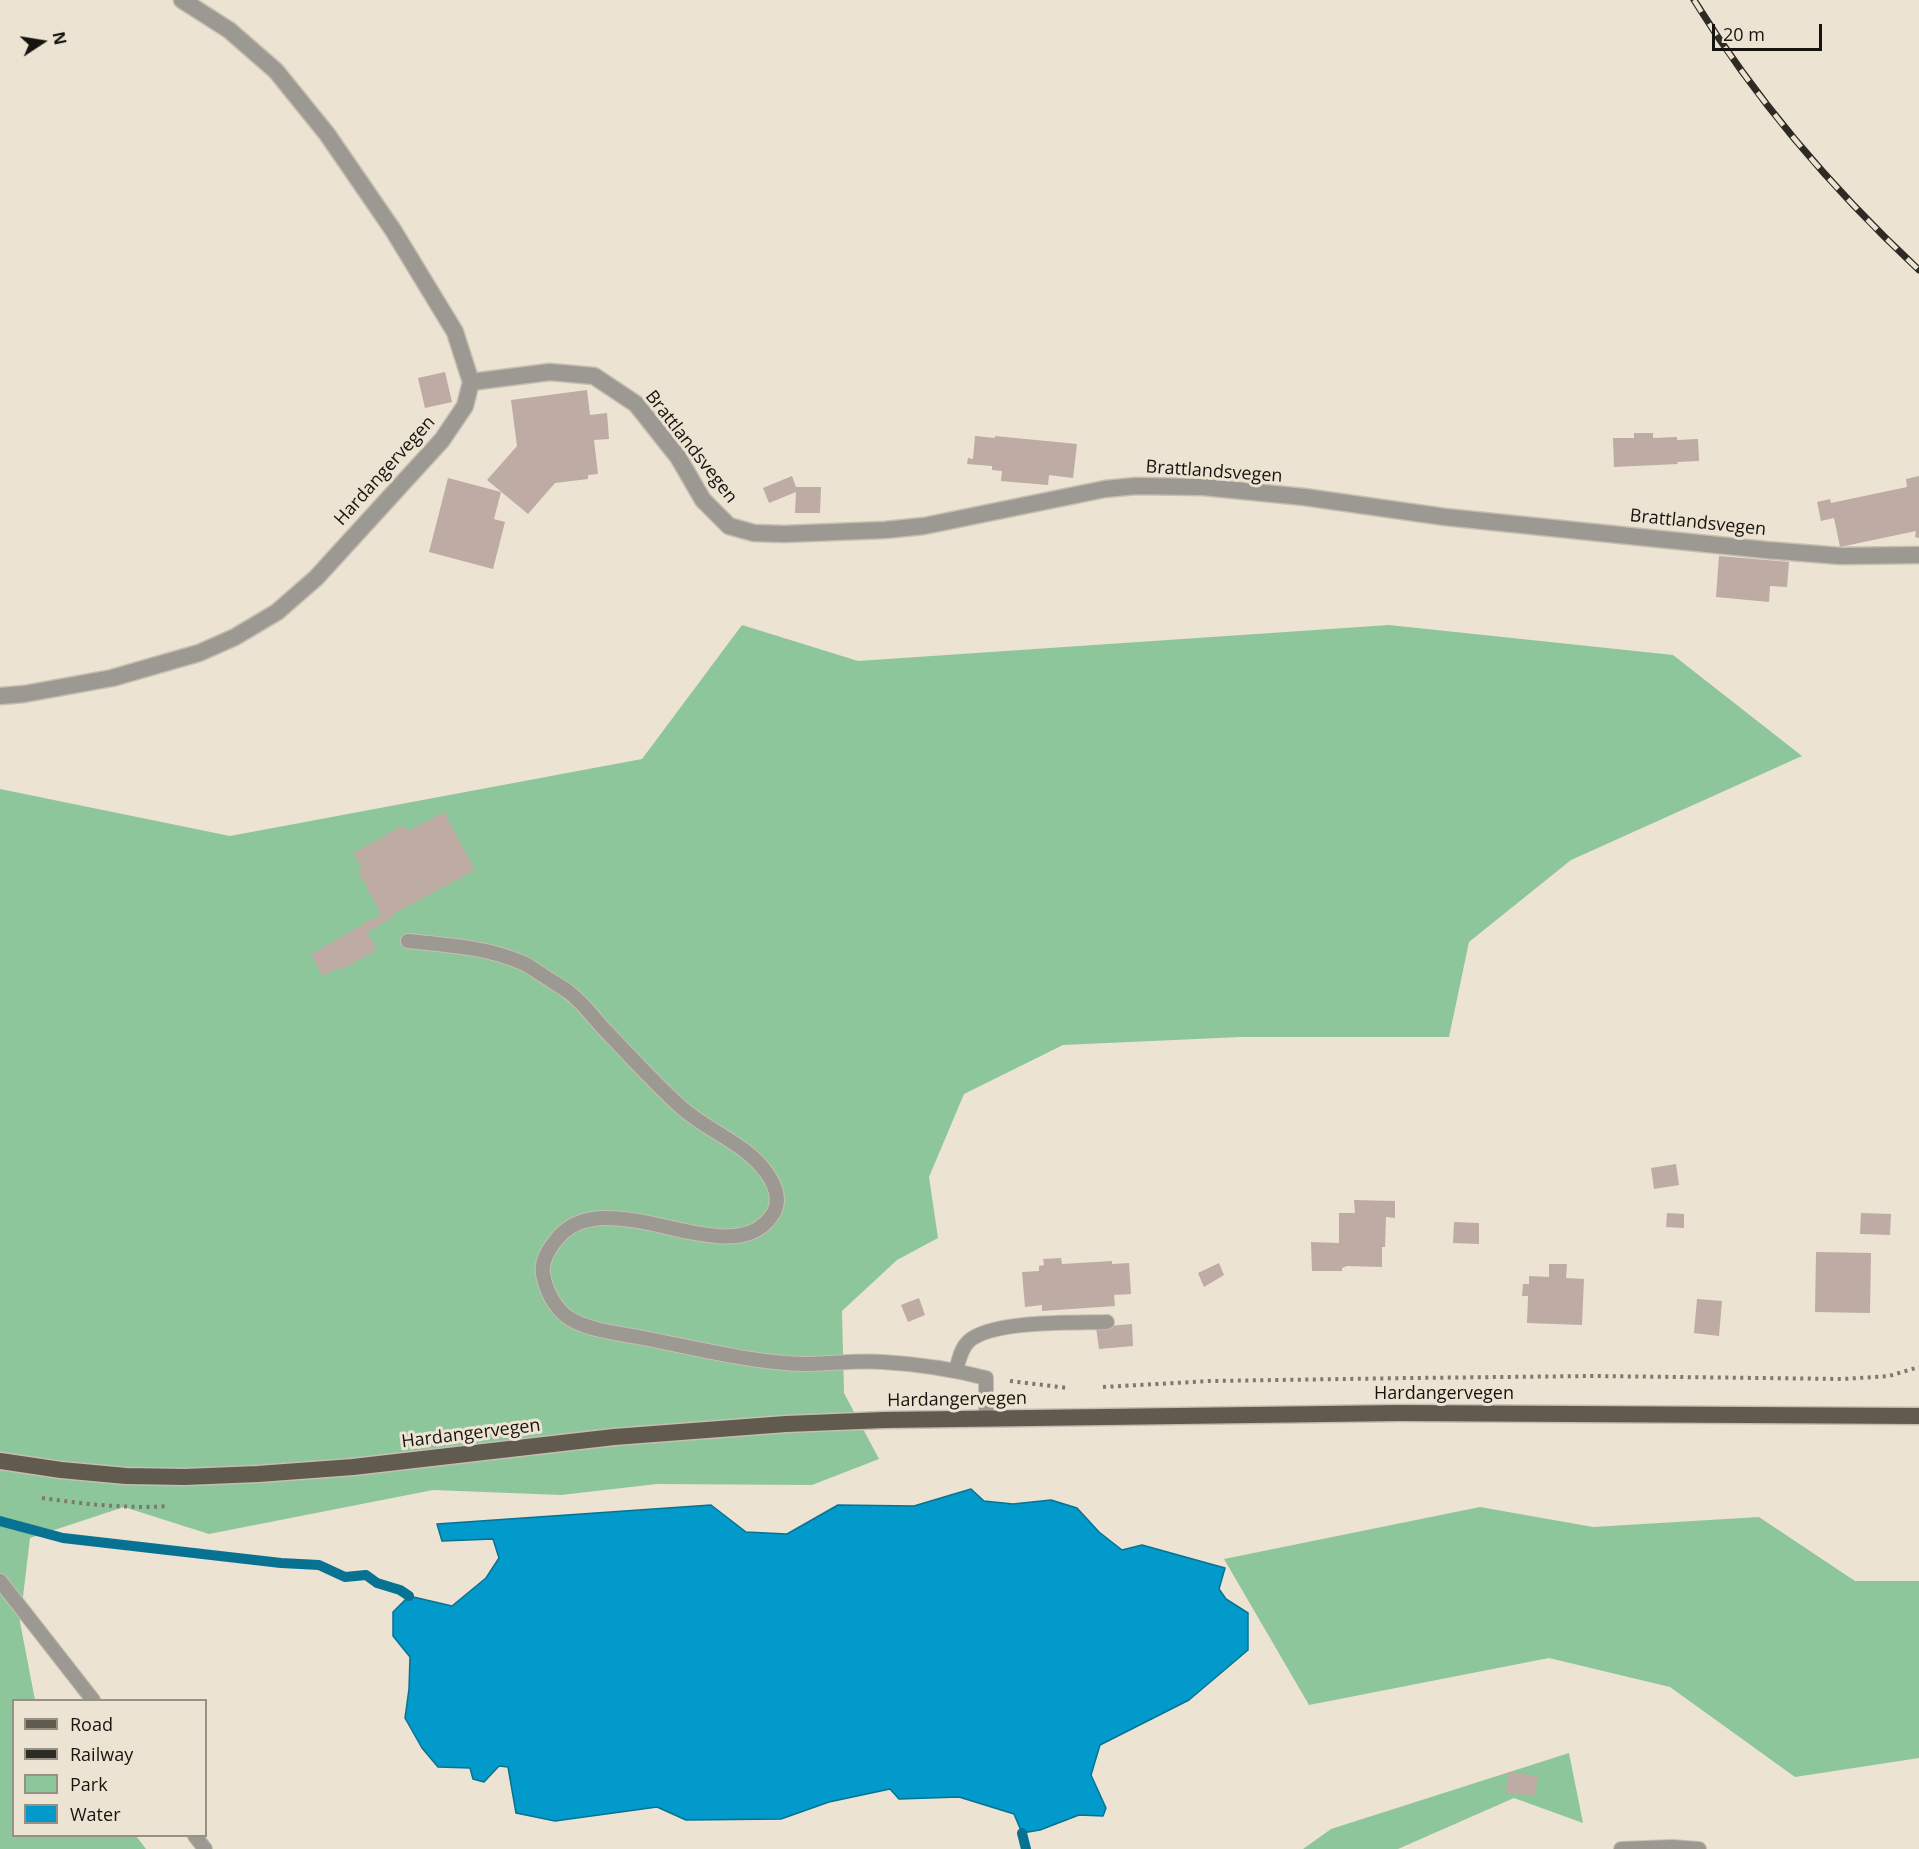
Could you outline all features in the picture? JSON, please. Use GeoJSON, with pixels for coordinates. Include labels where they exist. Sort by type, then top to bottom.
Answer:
{"type":"FeatureCollection","features":[{"type":"Feature","properties":{"kind":"main road","name":"Hardangervegen"},"geometry":{"type":"LineString","coordinates":[[0,1461],[126,1476],[185,1477],[353,1467],[614,1437],[687,1431],[884,1420],[1399,1413],[1919,1416]]}},
{"type":"Feature","properties":{"kind":"street"},"geometry":{"type":"LineString","coordinates":[[182,0],[229,30],[276,71],[327,134],[393,230],[455,332],[471,382]]}},
{"type":"Feature","properties":{"kind":"street","name":"Brattlandsvegen"},"geometry":{"type":"LineString","coordinates":[[471,382],[550,372],[594,376],[636,404],[678,457],[703,500],[729,526],[754,533],[885,530],[924,526],[1105,489],[1136,486],[1203,487],[1304,497],[1445,517],[1766,550],[1841,556],[1919,555]]}},
{"type":"Feature","properties":{"kind":"street","name":"Hardangervegen"},"geometry":{"type":"LineString","coordinates":[[0,696],[24,694],[112,678],[199,653],[235,638],[277,612],[316,578],[441,440],[465,406],[471,382]]}},
{"type":"Feature","properties":{"kind":"lane"},"geometry":{"type":"LineString","coordinates":[[408,941],[477,948],[525,964],[572,995],[684,1110],[747,1154],[764,1168],[774,1184],[777,1197],[775,1209],[758,1228],[743,1235],[728,1237],[701,1234],[627,1219],[604,1218],[563,1230],[549,1250],[542,1267],[545,1286],[553,1302],[568,1317],[596,1328],[747,1358],[801,1364],[881,1362],[956,1370],[986,1378],[986,1419]]}},
{"type":"Feature","properties":{"kind":"lane"},"geometry":{"type":"LineString","coordinates":[[956,1370],[963,1350],[970,1340],[988,1331],[1014,1326],[1107,1322]]}},
{"type":"Feature","properties":{"kind":"lane"},"geometry":{"type":"LineString","coordinates":[[0,1581],[91,1699]]}},
{"type":"Feature","properties":{"kind":"lane"},"geometry":{"type":"LineString","coordinates":[[196,1837],[205,1849]]}},
{"type":"Feature","properties":{"kind":"lane"},"geometry":{"type":"LineString","coordinates":[[1621,1849],[1672,1847],[1699,1849]]}},
{"type":"Feature","properties":{"kind":"path"},"geometry":{"type":"LineString","coordinates":[[1096,1388],[1210,1382],[1434,1377],[1843,1379],[1889,1376],[1919,1367]]}},
{"type":"Feature","properties":{"kind":"path"},"geometry":{"type":"LineString","coordinates":[[986,1378],[1073,1389]]}},
{"type":"Feature","properties":{"kind":"green space"},"geometry":{"type":"Polygon","coordinates":[[[742,625],[858,661],[1389,625],[1673,655],[1802,756],[1571,860],[1469,942],[1449,1037],[1241,1037],[1063,1045],[964,1094],[929,1177],[938,1238],[897,1260],[842,1311],[844,1393],[879,1459],[812,1485],[657,1484],[561,1495],[433,1490],[209,1534],[124,1507],[30,1538],[20,1622],[35,1699],[12,1699],[12,1837],[137,1837],[146,1849],[0,1849],[0,789],[230,836],[642,759],[742,625]]]}},
{"type":"Feature","properties":{"kind":"green space"},"geometry":{"type":"Polygon","coordinates":[[[1480,1507],[1593,1527],[1759,1517],[1855,1581],[1919,1581],[1919,1758],[1795,1777],[1670,1687],[1549,1658],[1309,1705],[1224,1559],[1480,1507]]]}},
{"type":"Feature","properties":{"kind":"green space"},"geometry":{"type":"Polygon","coordinates":[[[1569,1753],[1583,1823],[1514,1798],[1398,1849],[1303,1849],[1331,1829],[1569,1753]]]}},
{"type":"Feature","properties":{"kind":"water"},"geometry":{"type":"Polygon","coordinates":[[[971,1489],[984,1501],[1013,1504],[1051,1500],[1077,1508],[1099,1532],[1122,1550],[1142,1545],[1225,1568],[1219,1589],[1226,1599],[1248,1613],[1248,1650],[1189,1700],[1100,1745],[1091,1775],[1106,1808],[1103,1816],[1079,1815],[1040,1830],[1022,1833],[1014,1814],[959,1797],[899,1799],[890,1789],[829,1802],[781,1819],[686,1820],[657,1807],[555,1821],[516,1813],[508,1767],[499,1766],[484,1782],[473,1779],[470,1768],[438,1767],[422,1748],[405,1718],[410,1657],[393,1636],[393,1612],[409,1596],[452,1606],[486,1578],[499,1558],[493,1539],[442,1541],[437,1524],[711,1505],[746,1532],[787,1534],[838,1505],[914,1506],[971,1489]]]}},
{"type":"Feature","properties":{"kind":"building"},"geometry":{"type":"Polygon","coordinates":[[[445,372],[452,402],[425,408],[418,378],[445,372]]]}},
{"type":"Feature","properties":{"kind":"building"},"geometry":{"type":"Polygon","coordinates":[[[587,390],[590,415],[607,413],[609,439],[594,440],[598,474],[588,475],[588,479],[555,483],[528,514],[487,480],[517,446],[511,400],[587,390]]]}},
{"type":"Feature","properties":{"kind":"building"},"geometry":{"type":"Polygon","coordinates":[[[1634,433],[1653,433],[1653,438],[1698,439],[1699,461],[1614,467],[1613,438],[1634,438],[1634,433]]]}},
{"type":"Feature","properties":{"kind":"building"},"geometry":{"type":"Polygon","coordinates":[[[975,436],[1077,444],[1073,478],[1049,475],[1048,485],[1001,481],[1002,471],[992,470],[992,466],[967,464],[968,458],[973,459],[975,436]]]}},
{"type":"Feature","properties":{"kind":"building"},"geometry":{"type":"Polygon","coordinates":[[[792,476],[796,487],[821,487],[820,513],[795,513],[796,492],[769,503],[763,488],[792,476]]]}},
{"type":"Feature","properties":{"kind":"building"},"geometry":{"type":"Polygon","coordinates":[[[1919,476],[1919,538],[1915,537],[1916,531],[1840,547],[1834,518],[1821,521],[1817,502],[1830,499],[1831,503],[1907,487],[1906,479],[1919,476]]]}},
{"type":"Feature","properties":{"kind":"building"},"geometry":{"type":"Polygon","coordinates":[[[448,478],[501,492],[494,519],[505,522],[493,569],[429,552],[448,478]]]}},
{"type":"Feature","properties":{"kind":"building"},"geometry":{"type":"Polygon","coordinates":[[[1719,556],[1789,562],[1787,587],[1770,586],[1769,602],[1716,597],[1719,556]]]}},
{"type":"Feature","properties":{"kind":"building"},"geometry":{"type":"Polygon","coordinates":[[[444,812],[475,870],[393,914],[394,917],[367,932],[377,950],[339,971],[338,968],[322,976],[311,954],[381,914],[358,871],[362,869],[353,853],[404,825],[408,831],[444,812]]]}},
{"type":"Feature","properties":{"kind":"building"},"geometry":{"type":"Polygon","coordinates":[[[1676,1164],[1679,1185],[1654,1189],[1651,1168],[1676,1164]]]}},
{"type":"Feature","properties":{"kind":"building"},"geometry":{"type":"Polygon","coordinates":[[[1354,1200],[1395,1201],[1395,1218],[1386,1217],[1382,1267],[1347,1266],[1342,1268],[1342,1271],[1312,1271],[1311,1242],[1339,1243],[1339,1213],[1355,1213],[1354,1200]]]}},
{"type":"Feature","properties":{"kind":"building"},"geometry":{"type":"Polygon","coordinates":[[[1667,1213],[1684,1214],[1684,1228],[1666,1227],[1667,1213]]]}},
{"type":"Feature","properties":{"kind":"building"},"geometry":{"type":"Polygon","coordinates":[[[1861,1213],[1891,1214],[1890,1235],[1860,1234],[1861,1213]]]}},
{"type":"Feature","properties":{"kind":"building"},"geometry":{"type":"Polygon","coordinates":[[[1454,1222],[1479,1223],[1479,1244],[1453,1243],[1454,1222]]]}},
{"type":"Feature","properties":{"kind":"building"},"geometry":{"type":"Polygon","coordinates":[[[1816,1252],[1871,1253],[1870,1313],[1815,1312],[1816,1252]]]}},
{"type":"Feature","properties":{"kind":"building"},"geometry":{"type":"Polygon","coordinates":[[[1061,1258],[1062,1264],[1112,1261],[1112,1264],[1129,1263],[1131,1294],[1114,1295],[1115,1306],[1042,1311],[1042,1305],[1025,1307],[1022,1272],[1039,1271],[1039,1266],[1044,1265],[1043,1259],[1061,1258]]]}},
{"type":"Feature","properties":{"kind":"building"},"geometry":{"type":"Polygon","coordinates":[[[1219,1263],[1224,1275],[1204,1287],[1198,1273],[1219,1263]]]}},
{"type":"Feature","properties":{"kind":"building"},"geometry":{"type":"Polygon","coordinates":[[[1549,1264],[1567,1264],[1566,1278],[1584,1279],[1582,1325],[1527,1323],[1528,1296],[1522,1296],[1523,1284],[1529,1284],[1529,1276],[1549,1277],[1549,1264]]]}},
{"type":"Feature","properties":{"kind":"building"},"geometry":{"type":"Polygon","coordinates":[[[919,1298],[925,1315],[908,1322],[901,1305],[919,1298]]]}},
{"type":"Feature","properties":{"kind":"building"},"geometry":{"type":"Polygon","coordinates":[[[1697,1299],[1722,1301],[1719,1336],[1694,1333],[1697,1299]]]}},
{"type":"Feature","properties":{"kind":"building"},"geometry":{"type":"Polygon","coordinates":[[[1132,1324],[1133,1346],[1099,1349],[1096,1327],[1132,1324]]]}},
{"type":"Feature","properties":{"kind":"building"},"geometry":{"type":"Polygon","coordinates":[[[1508,1772],[1537,1776],[1536,1795],[1506,1794],[1508,1772]]]}},
{"type":"Feature","properties":{"kind":"waterway"},"geometry":{"type":"LineString","coordinates":[[0,1521],[63,1538],[281,1563],[319,1565],[345,1577],[366,1575],[377,1583],[400,1590],[409,1596]]}},
{"type":"Feature","properties":{"kind":"waterway"},"geometry":{"type":"LineString","coordinates":[[1022,1833],[1026,1849]]}},
{"type":"Feature","properties":{"kind":"railway"},"geometry":{"type":"LineString","coordinates":[[1694,0],[1743,73],[1826,176],[1919,270]]}}]}
